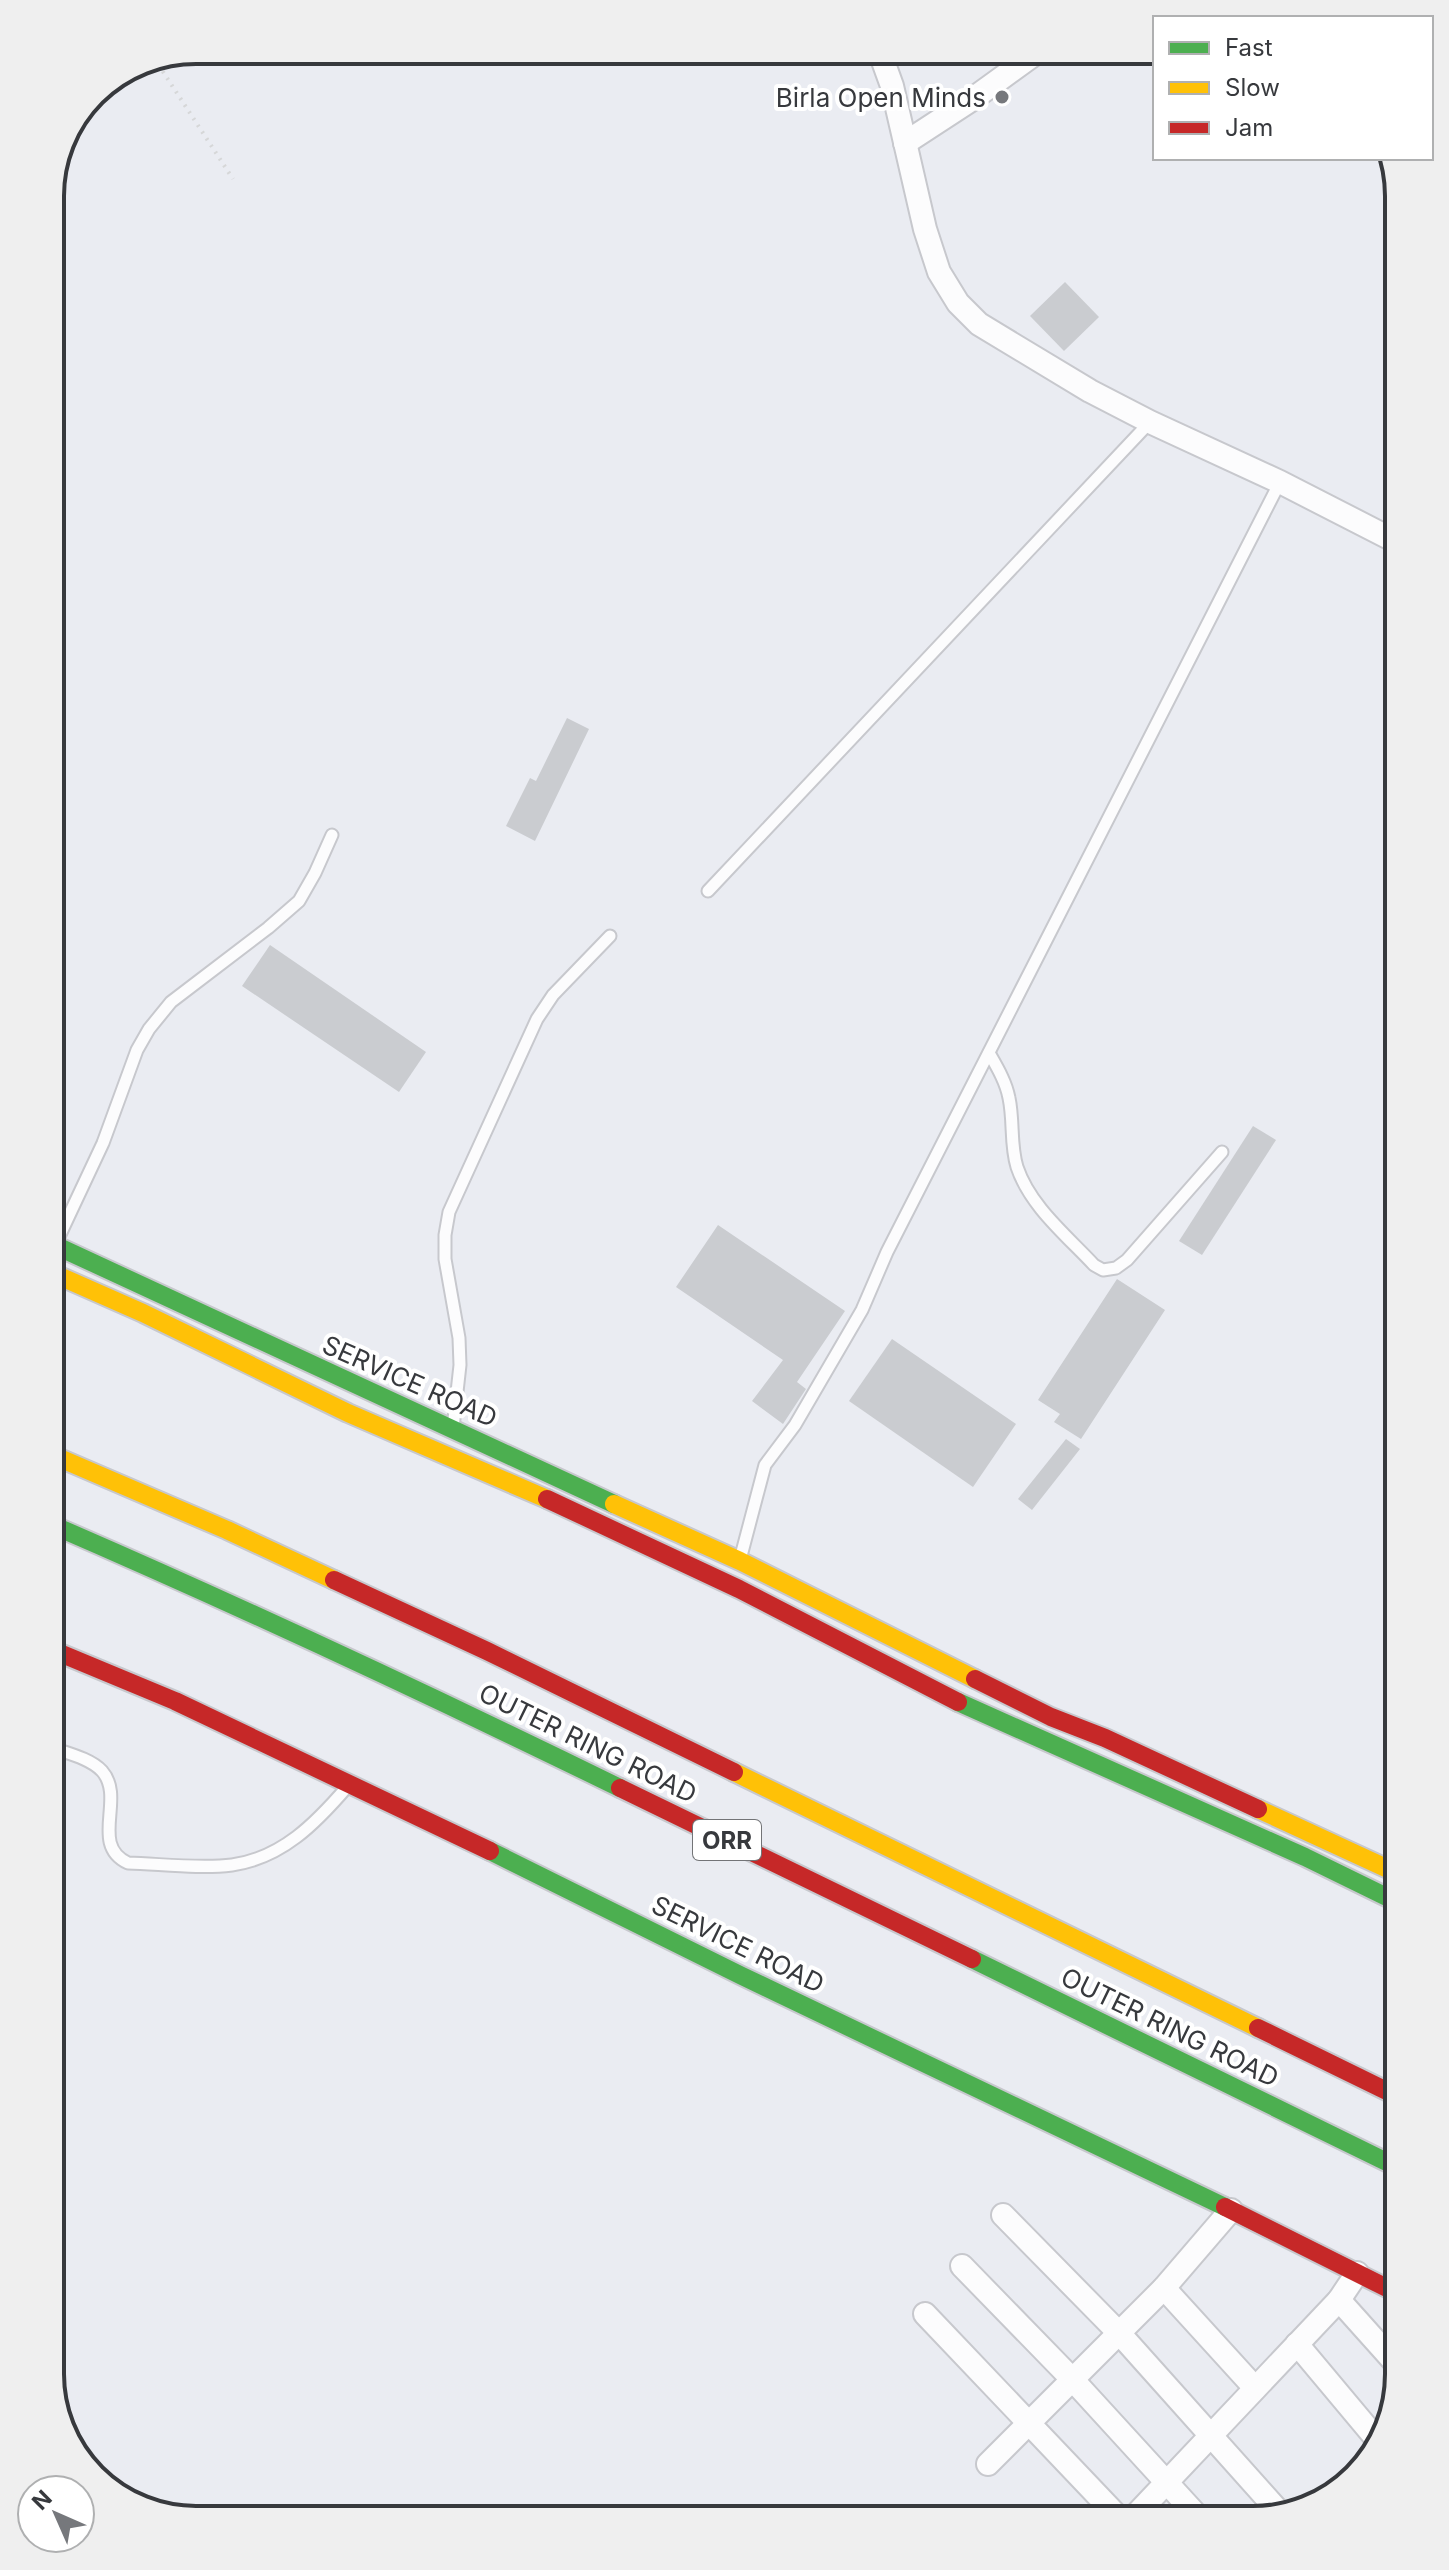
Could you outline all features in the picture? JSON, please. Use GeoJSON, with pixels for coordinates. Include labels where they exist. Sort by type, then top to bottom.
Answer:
{"type":"FeatureCollection","features":[{"type":"Feature","properties":{"kind":"main road","name":"SERVICE ROAD"},"geometry":{"type":"LineString","coordinates":[[64,1249],[740,1561],[1011,1698],[1385,1867]]}},
{"type":"Feature","properties":{"kind":"main road"},"geometry":{"type":"LineString","coordinates":[[64,1278],[143,1313],[348,1413],[537,1494],[739,1589],[983,1715],[1305,1857],[1385,1896]]}},
{"type":"Feature","properties":{"kind":"main road","name":"OUTER RING ROAD"},"geometry":{"type":"LineString","coordinates":[[64,1460],[227,1530],[459,1638],[1385,2090]]}},
{"type":"Feature","properties":{"kind":"main road","name":"OUTER RING ROAD"},"geometry":{"type":"LineString","coordinates":[[64,1530],[200,1589],[459,1709],[1385,2161]]}},
{"type":"Feature","properties":{"kind":"main road","name":"SERVICE ROAD"},"geometry":{"type":"LineString","coordinates":[[64,1655],[175,1701],[487,1849],[1385,2287]]}},
{"type":"Feature","properties":{"kind":"street"},"geometry":{"type":"LineString","coordinates":[[884,64],[892,86],[925,229],[939,272],[958,303],[979,324],[1090,391],[1385,536]]}},
{"type":"Feature","properties":{"kind":"street"},"geometry":{"type":"LineString","coordinates":[[905,143],[1021,64]]}},
{"type":"Feature","properties":{"kind":"street"},"geometry":{"type":"LineString","coordinates":[[988,2464],[1120,2334],[1231,2210]]}},
{"type":"Feature","properties":{"kind":"street"},"geometry":{"type":"LineString","coordinates":[[1003,2215],[1120,2334],[1272,2504]]}},
{"type":"Feature","properties":{"kind":"street"},"geometry":{"type":"LineString","coordinates":[[962,2266],[1072,2379],[1188,2506]]}},
{"type":"Feature","properties":{"kind":"street"},"geometry":{"type":"LineString","coordinates":[[1145,2506],[1339,2300],[1357,2273]]}},
{"type":"Feature","properties":{"kind":"street"},"geometry":{"type":"LineString","coordinates":[[1164,2288],[1255,2388]]}},
{"type":"Feature","properties":{"kind":"street"},"geometry":{"type":"LineString","coordinates":[[1339,2300],[1385,2351]]}},
{"type":"Feature","properties":{"kind":"street"},"geometry":{"type":"LineString","coordinates":[[925,2314],[1108,2506]]}},
{"type":"Feature","properties":{"kind":"street"},"geometry":{"type":"LineString","coordinates":[[1297,2344],[1371,2432]]}},
{"type":"Feature","properties":{"kind":"lane"},"geometry":{"type":"LineString","coordinates":[[708,891],[1150,422]]}},
{"type":"Feature","properties":{"kind":"lane"},"geometry":{"type":"LineString","coordinates":[[740,1561],[765,1465],[795,1425],[862,1310],[887,1252],[1280,482]]}},
{"type":"Feature","properties":{"kind":"lane"},"geometry":{"type":"LineString","coordinates":[[64,1222],[103,1143],[137,1050],[149,1029],[171,1002],[299,901],[332,835]]}},
{"type":"Feature","properties":{"kind":"lane"},"geometry":{"type":"LineString","coordinates":[[452,1429],[460,1365],[459,1338],[445,1259],[449,1212],[537,1019],[553,995],[610,936]]}},
{"type":"Feature","properties":{"kind":"lane"},"geometry":{"type":"LineString","coordinates":[[989,1053],[1009,1099],[1016,1163],[1024,1186],[1094,1265],[1103,1270],[1116,1268],[1127,1260],[1222,1152]]}},
{"type":"Feature","properties":{"kind":"lane"},"geometry":{"type":"LineString","coordinates":[[64,1752],[91,1763],[107,1778],[111,1792],[111,1851],[128,1863],[230,1865],[253,1861],[298,1837],[350,1784]]}},
{"type":"Feature","properties":{"kind":"path"},"geometry":{"type":"LineString","coordinates":[[161,69],[233,179]]}},
{"type":"Feature","properties":{"kind":"building"},"geometry":{"type":"Polygon","coordinates":[[[1065,282],[1099,317],[1064,351],[1030,316],[1065,282]]]}},
{"type":"Feature","properties":{"kind":"building"},"geometry":{"type":"Polygon","coordinates":[[[567,718],[589,729],[535,841],[506,826],[530,778],[536,781],[567,718]]]}},
{"type":"Feature","properties":{"kind":"building"},"geometry":{"type":"Polygon","coordinates":[[[270,945],[426,1052],[399,1092],[242,986],[270,945]]]}},
{"type":"Feature","properties":{"kind":"building"},"geometry":{"type":"Polygon","coordinates":[[[1253,1126],[1276,1140],[1202,1255],[1179,1241],[1253,1126]]]}},
{"type":"Feature","properties":{"kind":"building"},"geometry":{"type":"Polygon","coordinates":[[[718,1225],[845,1311],[797,1382],[806,1389],[783,1424],[752,1401],[783,1360],[676,1287],[718,1225]]]}},
{"type":"Feature","properties":{"kind":"building"},"geometry":{"type":"Polygon","coordinates":[[[1117,1279],[1165,1310],[1081,1439],[1054,1422],[1060,1414],[1038,1400],[1117,1279]]]}},
{"type":"Feature","properties":{"kind":"building"},"geometry":{"type":"Polygon","coordinates":[[[892,1339],[1016,1424],[973,1487],[849,1401],[892,1339]]]}},
{"type":"Feature","properties":{"kind":"building"},"geometry":{"type":"Polygon","coordinates":[[[1066,1439],[1080,1449],[1032,1510],[1018,1499],[1066,1439]]]}},
{"type":"Feature","properties":{"kind":"traffic: fast"},"geometry":{"type":"LineString","coordinates":[[64,1249],[614,1504]]}},
{"type":"Feature","properties":{"kind":"traffic: fast"},"geometry":{"type":"LineString","coordinates":[[64,1530],[194,1587],[620,1788]]}},
{"type":"Feature","properties":{"kind":"traffic: fast"},"geometry":{"type":"LineString","coordinates":[[958,1702],[1305,1857],[1385,1896]]}},
{"type":"Feature","properties":{"kind":"traffic: fast"},"geometry":{"type":"LineString","coordinates":[[490,1851],[742,1976],[1225,2207]]}},
{"type":"Feature","properties":{"kind":"traffic: fast"},"geometry":{"type":"LineString","coordinates":[[972,1959],[1385,2161]]}},
{"type":"Feature","properties":{"kind":"traffic: slow"},"geometry":{"type":"LineString","coordinates":[[64,1278],[143,1313],[348,1413],[547,1499]]}},
{"type":"Feature","properties":{"kind":"traffic: slow"},"geometry":{"type":"LineString","coordinates":[[64,1460],[334,1580]]}},
{"type":"Feature","properties":{"kind":"traffic: slow"},"geometry":{"type":"LineString","coordinates":[[614,1504],[740,1561],[975,1679]]}},
{"type":"Feature","properties":{"kind":"traffic: slow"},"geometry":{"type":"LineString","coordinates":[[734,1772],[1258,2028]]}},
{"type":"Feature","properties":{"kind":"traffic: slow"},"geometry":{"type":"LineString","coordinates":[[1258,1809],[1385,1868]]}},
{"type":"Feature","properties":{"kind":"traffic: jam"},"geometry":{"type":"LineString","coordinates":[[547,1499],[739,1589],[958,1702]]}},
{"type":"Feature","properties":{"kind":"traffic: jam"},"geometry":{"type":"LineString","coordinates":[[334,1580],[734,1772]]}},
{"type":"Feature","properties":{"kind":"traffic: jam"},"geometry":{"type":"LineString","coordinates":[[64,1655],[175,1701],[490,1851]]}},
{"type":"Feature","properties":{"kind":"traffic: jam"},"geometry":{"type":"LineString","coordinates":[[975,1679],[1051,1717],[1105,1738],[1258,1809]]}},
{"type":"Feature","properties":{"kind":"traffic: jam"},"geometry":{"type":"LineString","coordinates":[[620,1788],[972,1959]]}},
{"type":"Feature","properties":{"kind":"traffic: jam"},"geometry":{"type":"LineString","coordinates":[[1258,2028],[1385,2090]]}},
{"type":"Feature","properties":{"kind":"traffic: jam"},"geometry":{"type":"LineString","coordinates":[[1225,2207],[1385,2287]]}},
{"type":"Feature","properties":{"kind":"place","name":"Birla Open Minds"},"geometry":{"type":"Point","coordinates":[1002,97]}}]}
